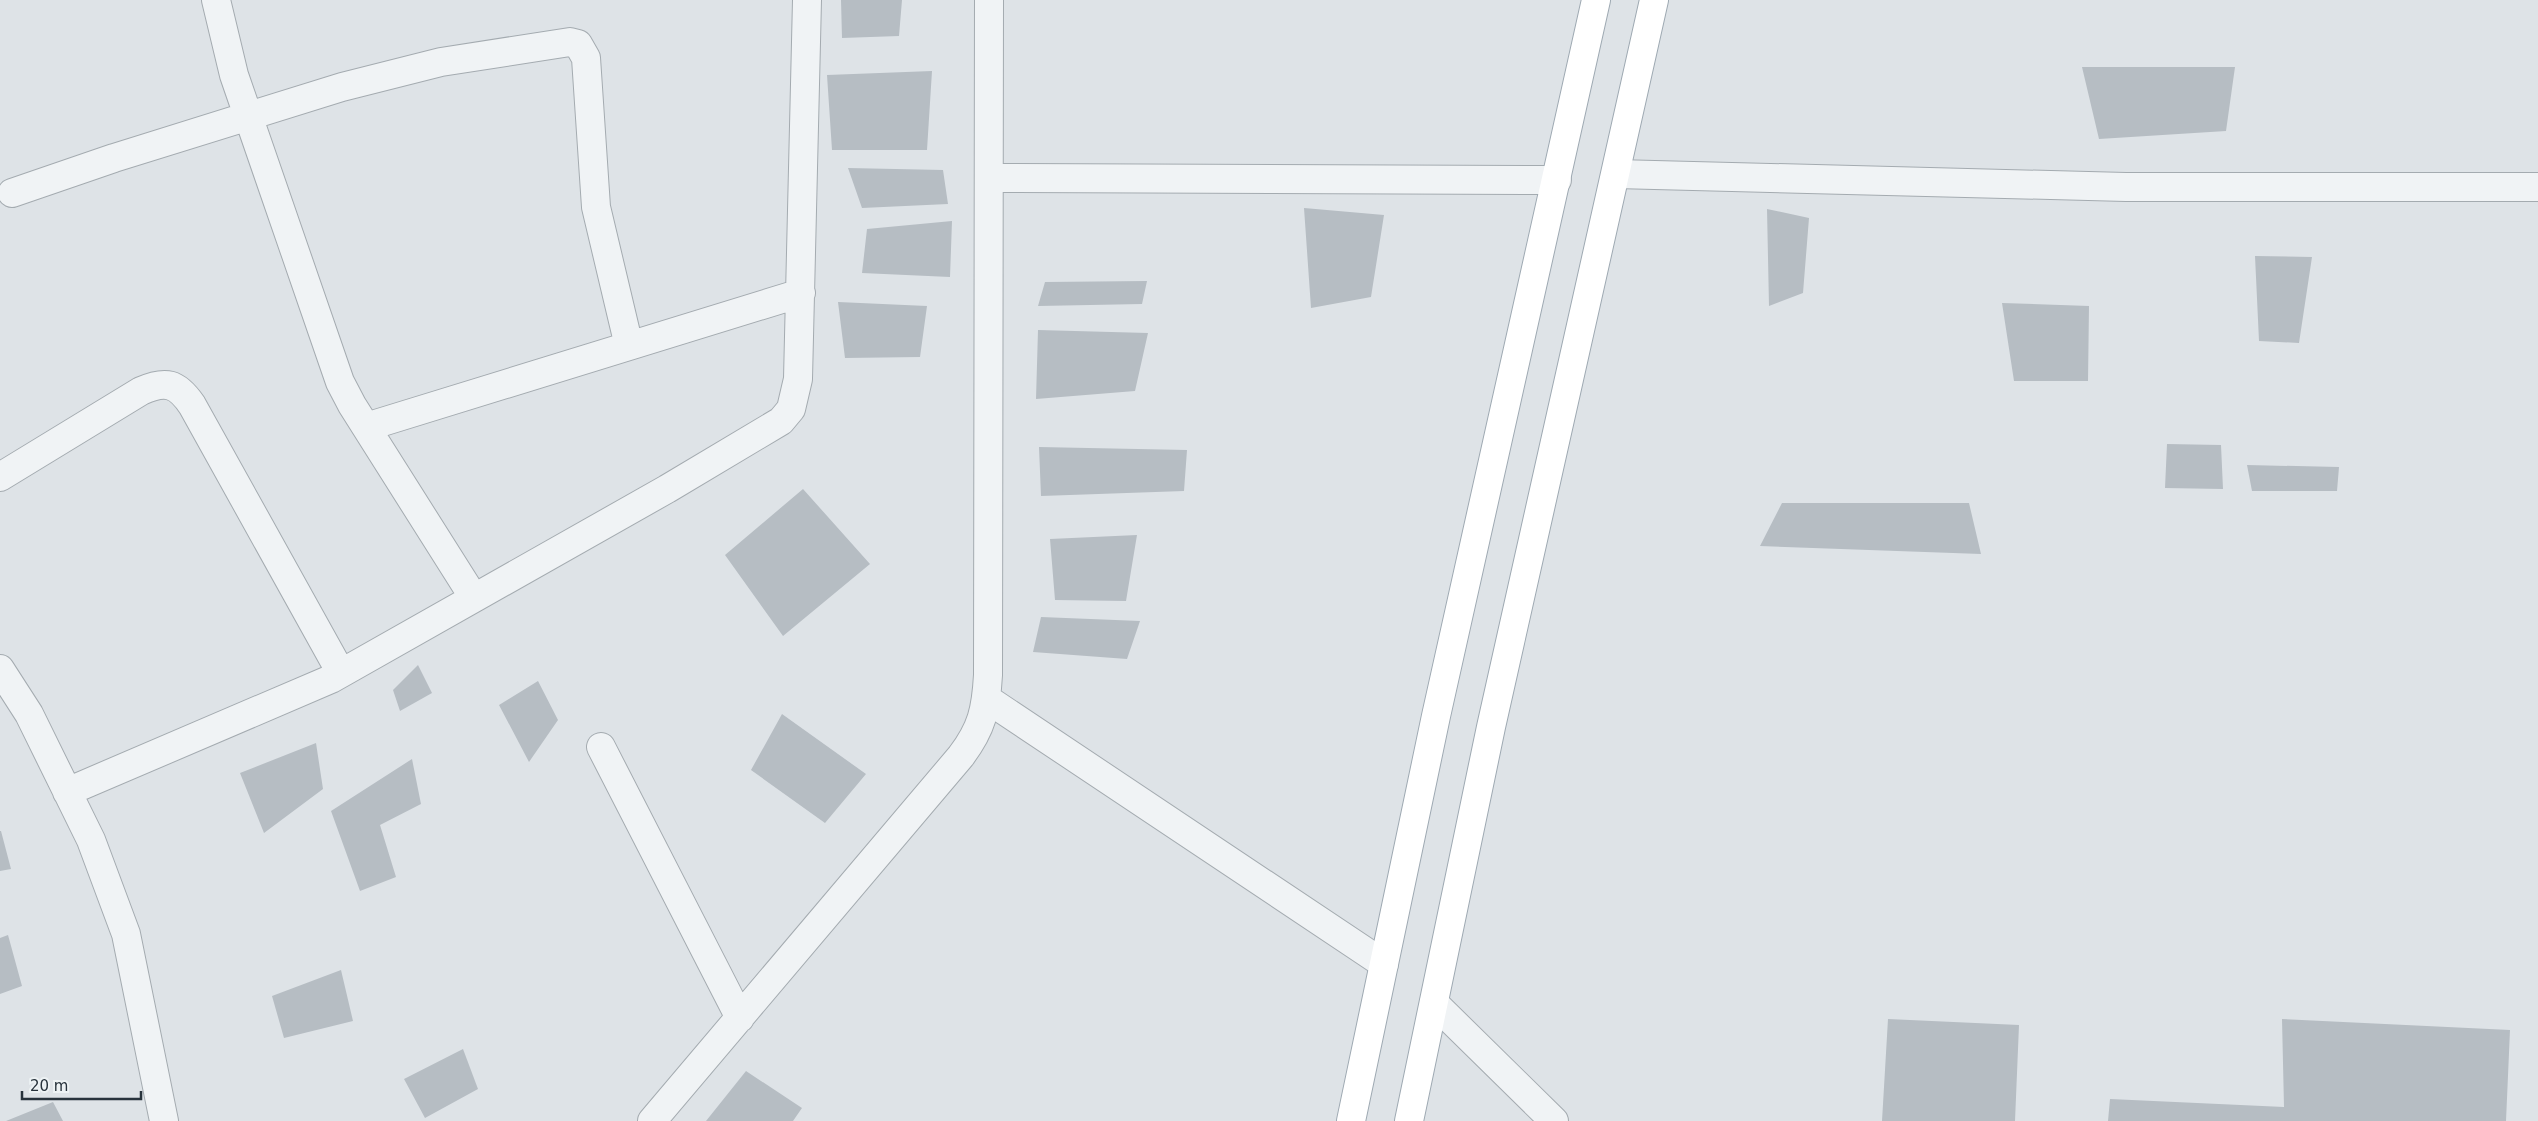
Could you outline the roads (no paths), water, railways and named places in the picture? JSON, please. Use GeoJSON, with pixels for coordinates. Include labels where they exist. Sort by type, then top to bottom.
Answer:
{"type":"FeatureCollection","features":[{"type":"Feature","properties":{"kind":"main road"},"geometry":{"type":"LineString","coordinates":[[1351,1121],[1436,716],[1596,0]]}},
{"type":"Feature","properties":{"kind":"main road"},"geometry":{"type":"LineString","coordinates":[[1409,1121],[1494,718],[1654,0]]}},
{"type":"Feature","properties":{"kind":"street"},"geometry":{"type":"LineString","coordinates":[[216,0],[234,75],[340,382],[366,427],[474,598]]}},
{"type":"Feature","properties":{"kind":"street"},"geometry":{"type":"LineString","coordinates":[[67,792],[341,673],[666,489],[781,420],[792,409],[796,396],[801,293],[807,0]]}},
{"type":"Feature","properties":{"kind":"street"},"geometry":{"type":"LineString","coordinates":[[652,1121],[961,756],[977,733],[984,716],[987,699],[989,0]]}},
{"type":"Feature","properties":{"kind":"street"},"geometry":{"type":"LineString","coordinates":[[12,193],[248,115],[342,87],[441,62],[558,42],[570,42],[578,44],[586,58],[596,207],[630,346]]}},
{"type":"Feature","properties":{"kind":"street"},"geometry":{"type":"LineString","coordinates":[[1616,174],[2126,187],[2538,187]]}},
{"type":"Feature","properties":{"kind":"street"},"geometry":{"type":"LineString","coordinates":[[989,178],[1557,180]]}},
{"type":"Feature","properties":{"kind":"street"},"geometry":{"type":"LineString","coordinates":[[366,427],[801,293]]}},
{"type":"Feature","properties":{"kind":"street"},"geometry":{"type":"LineString","coordinates":[[0,477],[141,392],[153,386],[174,386],[183,392],[192,405],[341,673]]}},
{"type":"Feature","properties":{"kind":"street"},"geometry":{"type":"LineString","coordinates":[[0,668],[29,714],[91,840],[126,934],[164,1121]]}},
{"type":"Feature","properties":{"kind":"street"},"geometry":{"type":"LineString","coordinates":[[987,699],[1384,964]]}},
{"type":"Feature","properties":{"kind":"street"},"geometry":{"type":"LineString","coordinates":[[601,747],[740,1018]]}},
{"type":"Feature","properties":{"kind":"street"},"geometry":{"type":"LineString","coordinates":[[1434,1003],[1554,1121]]}}]}
